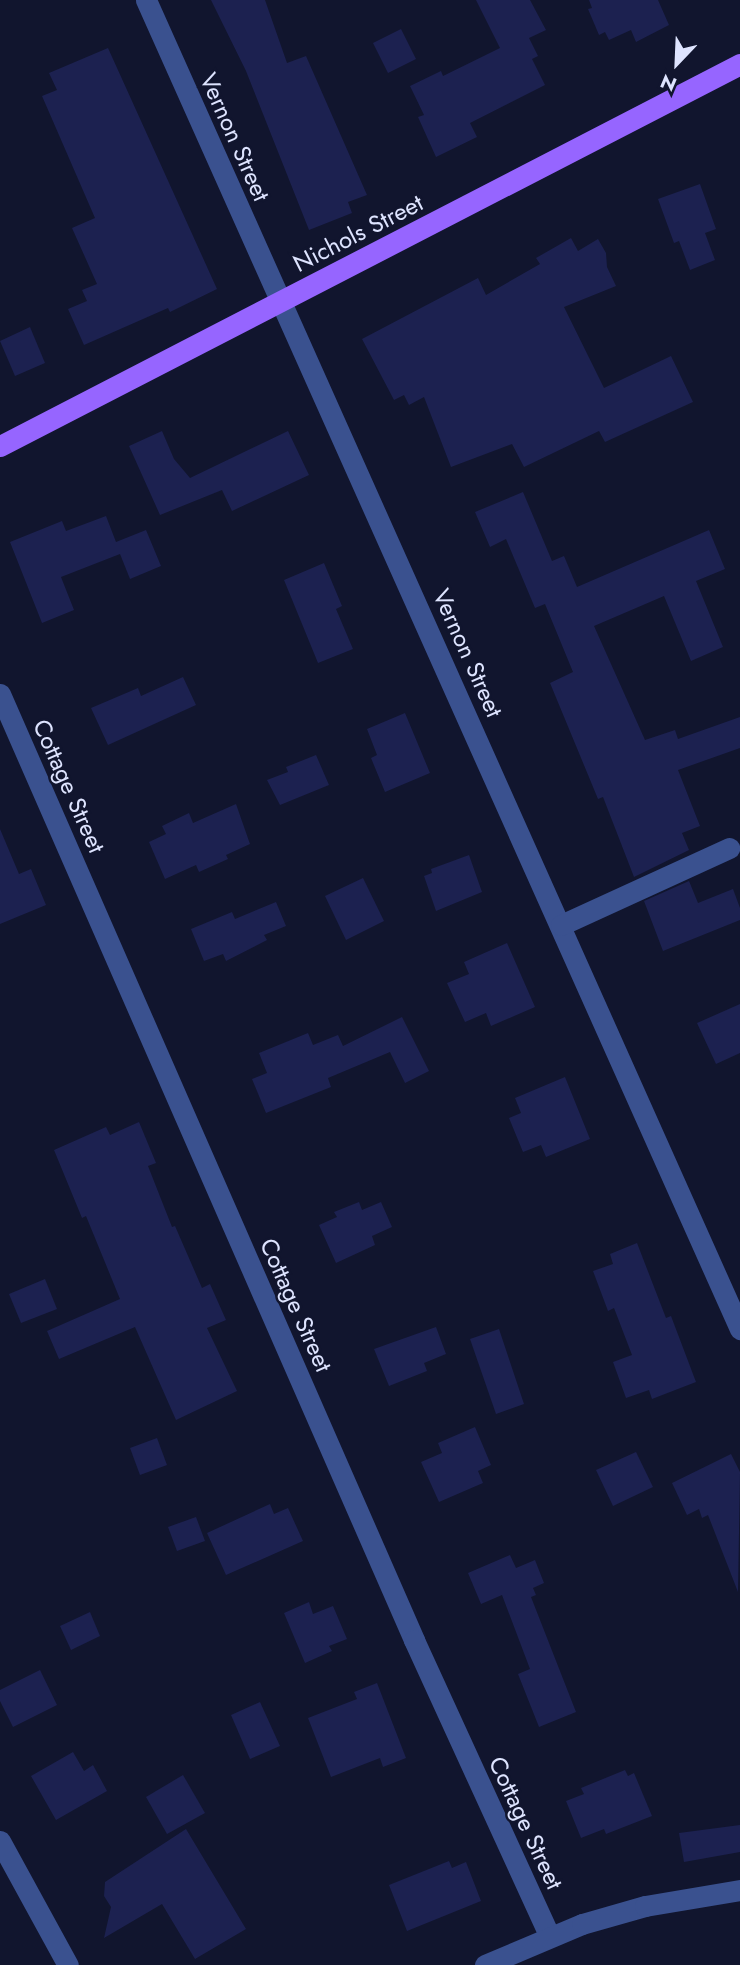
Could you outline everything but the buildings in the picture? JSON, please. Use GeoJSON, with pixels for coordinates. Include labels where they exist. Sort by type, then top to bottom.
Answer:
{"type":"FeatureCollection","features":[{"type":"Feature","properties":{"kind":"main road","name":"Nichols Street"},"geometry":{"type":"LineString","coordinates":[[0,446],[740,64]]}},
{"type":"Feature","properties":{"kind":"street","name":"Vernon Street"},"geometry":{"type":"LineString","coordinates":[[146,0],[279,303],[561,925],[740,1329]]}},
{"type":"Feature","properties":{"kind":"street","name":"Cottage Street"},"geometry":{"type":"LineString","coordinates":[[0,694],[408,1628],[549,1935]]}},
{"type":"Feature","properties":{"kind":"street"},"geometry":{"type":"LineString","coordinates":[[561,925],[729,848]]}},
{"type":"Feature","properties":{"kind":"street"},"geometry":{"type":"LineString","coordinates":[[0,1841],[68,1965]]}},
{"type":"Feature","properties":{"kind":"street"},"geometry":{"type":"LineString","coordinates":[[485,1965],[549,1935],[645,1906],[740,1890]]}}]}
